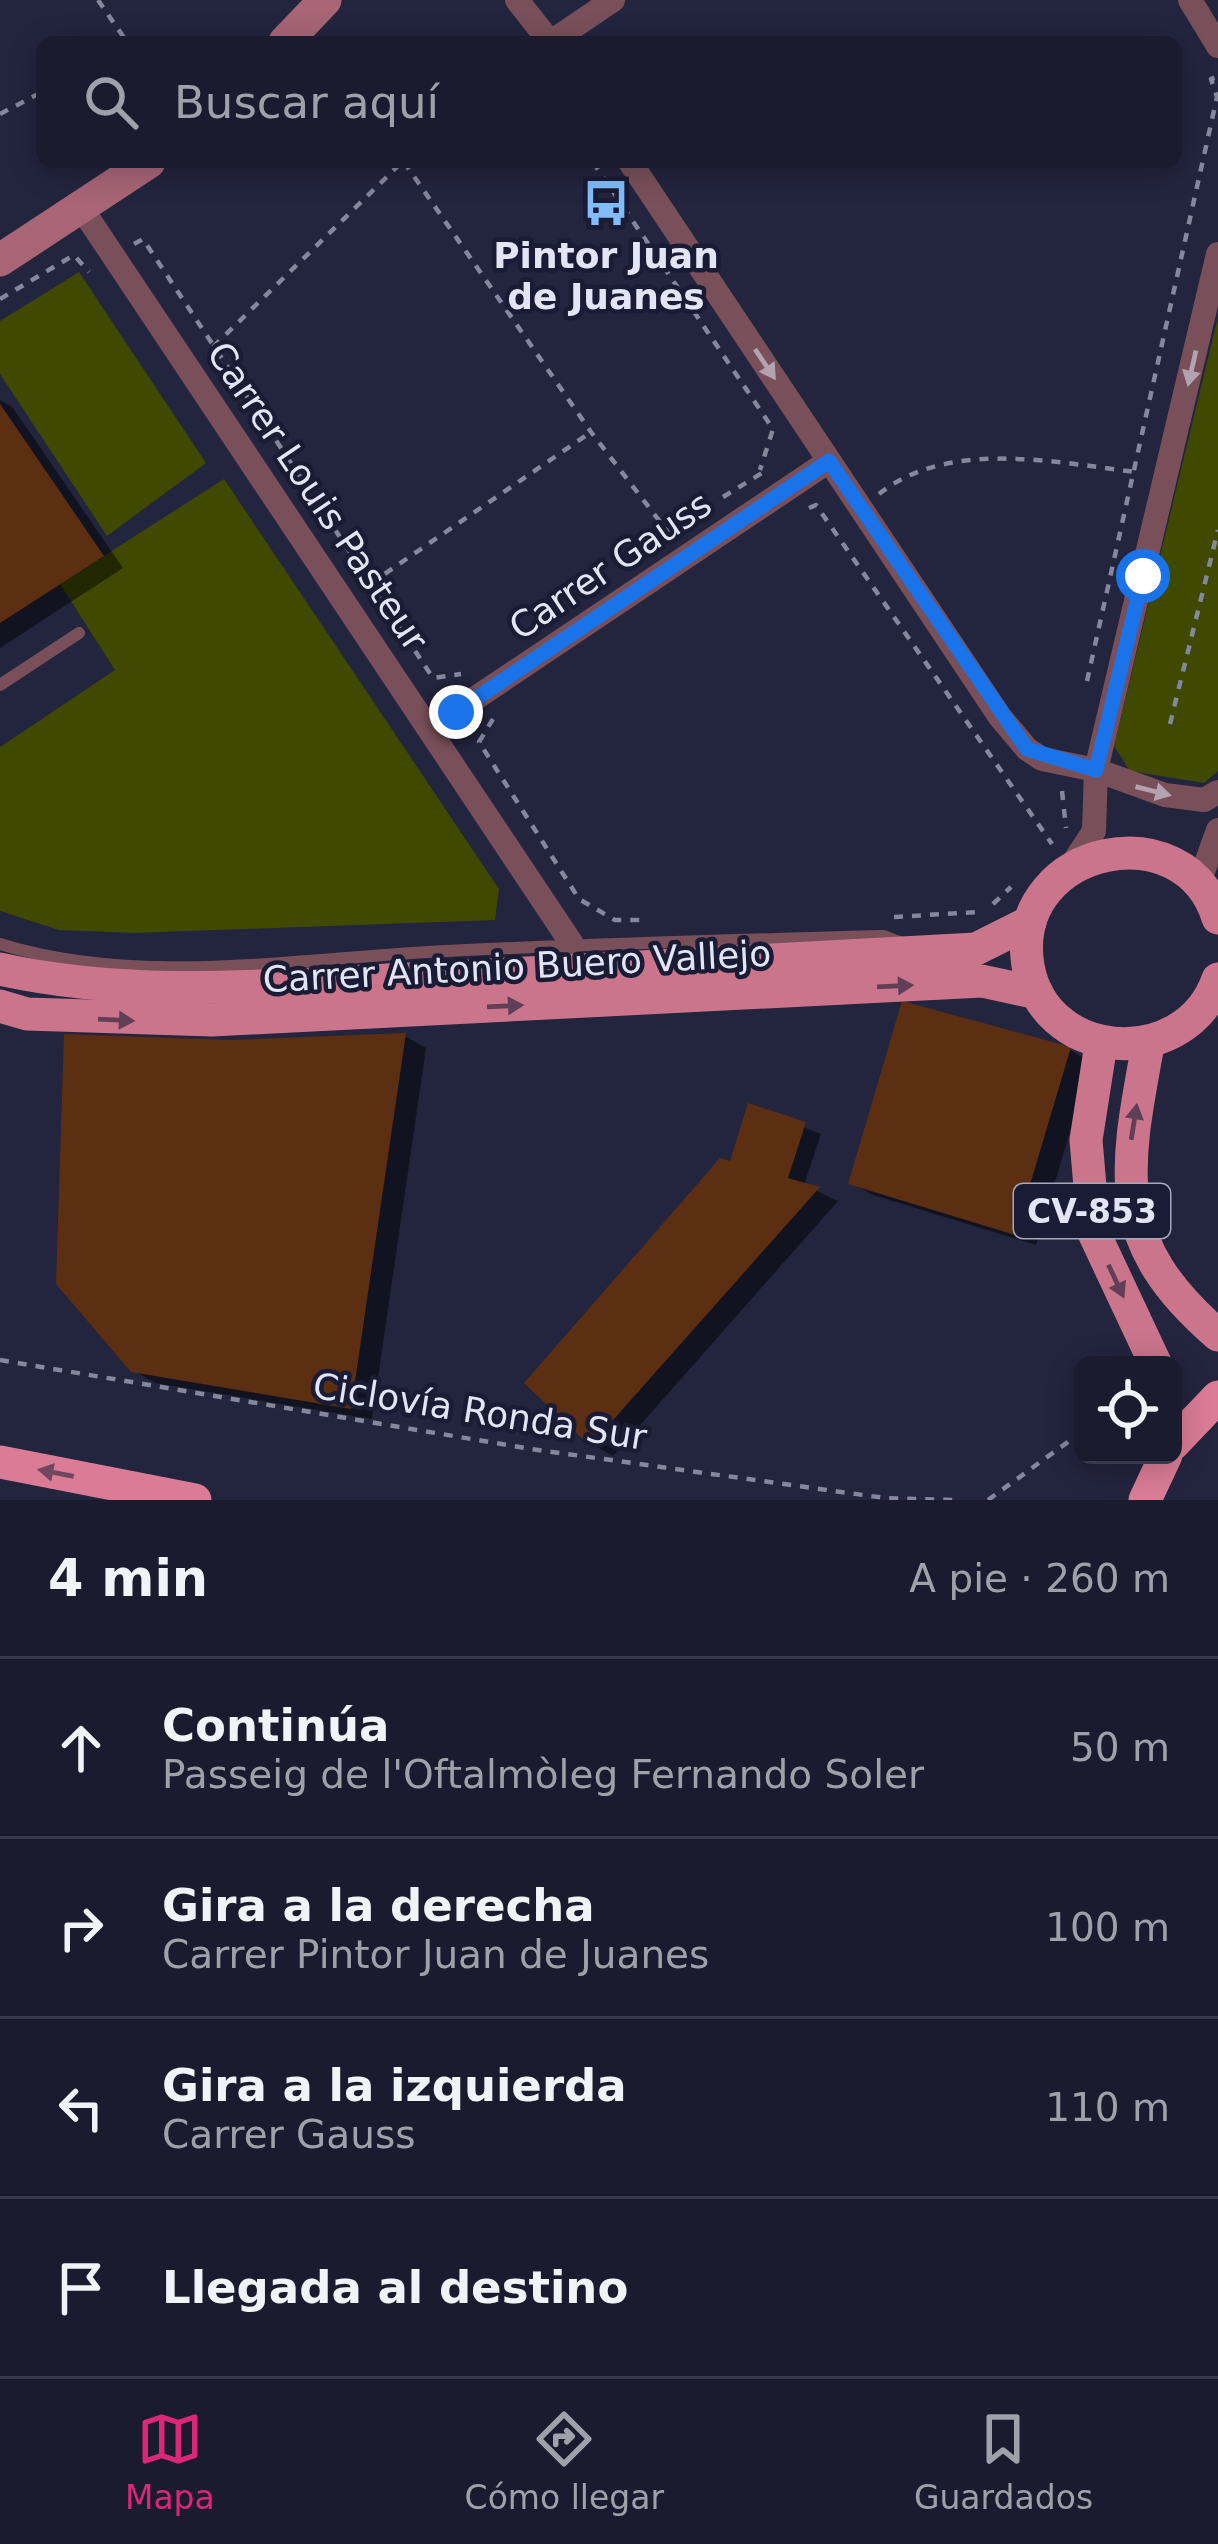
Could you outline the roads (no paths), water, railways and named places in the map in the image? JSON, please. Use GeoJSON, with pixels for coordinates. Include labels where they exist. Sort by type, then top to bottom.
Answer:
{"type":"FeatureCollection","features":[{"type":"Feature","properties":{"kind":"highway"},"geometry":{"type":"LineString","coordinates":[[1182,1435],[1218,1397]]}},
{"type":"Feature","properties":{"kind":"highway"},"geometry":{"type":"LineString","coordinates":[[0,1462],[195,1500]]}},
{"type":"Feature","properties":{"kind":"highway"},"geometry":{"type":"LineString","coordinates":[[1145,1500],[1162,1464]]}},
{"type":"Feature","properties":{"kind":"main road"},"geometry":{"type":"LineString","coordinates":[[291,36],[325,0]]}},
{"type":"Feature","properties":{"kind":"main road"},"geometry":{"type":"LineString","coordinates":[[0,260],[140,168]]}},
{"type":"Feature","properties":{"kind":"main road"},"geometry":{"type":"LineString","coordinates":[[1218,918],[1199,883],[1171,861],[1138,851],[1062,856],[1030,922],[1027,958],[1037,993],[1063,1025],[1101,1044],[1148,1045],[1204,1025],[1218,979]]}},
{"type":"Feature","properties":{"kind":"main road","name":"Carrer Antonio Buero Vallejo"},"geometry":{"type":"LineString","coordinates":[[0,969],[53,981],[205,988],[976,949],[1030,922]]}},
{"type":"Feature","properties":{"kind":"main road","name":"Carrer Antonio Buero Vallejo"},"geometry":{"type":"LineString","coordinates":[[0,1006],[46,1016],[190,1021],[982,981],[1037,993]]}},
{"type":"Feature","properties":{"kind":"main road","name":"CV-853"},"geometry":{"type":"LineString","coordinates":[[1101,1044],[1086,1140],[1094,1233],[1152,1356]]}},
{"type":"Feature","properties":{"kind":"main road"},"geometry":{"type":"LineString","coordinates":[[1148,1045],[1129,1169],[1139,1234],[1179,1303],[1218,1335]]}},
{"type":"Feature","properties":{"kind":"street"},"geometry":{"type":"LineString","coordinates":[[517,0],[545,36]]}},
{"type":"Feature","properties":{"kind":"street"},"geometry":{"type":"LineString","coordinates":[[559,36],[613,0]]}},
{"type":"Feature","properties":{"kind":"street"},"geometry":{"type":"LineString","coordinates":[[1190,0],[1218,46]]}},
{"type":"Feature","properties":{"kind":"street"},"geometry":{"type":"LineString","coordinates":[[634,168],[1000,717],[1027,749],[1165,795],[1204,800],[1218,792]]}},
{"type":"Feature","properties":{"kind":"street","name":"Carrer Louis Pasteur"},"geometry":{"type":"LineString","coordinates":[[82,208],[572,944]]}},
{"type":"Feature","properties":{"kind":"street"},"geometry":{"type":"LineString","coordinates":[[1062,856],[1094,831],[1096,770],[1218,254]]}},
{"type":"Feature","properties":{"kind":"street","name":"Carrer Gauss"},"geometry":{"type":"LineString","coordinates":[[431,728],[829,461]]}},
{"type":"Feature","properties":{"kind":"street"},"geometry":{"type":"LineString","coordinates":[[1199,883],[1218,830]]}},
{"type":"Feature","properties":{"kind":"lane"},"geometry":{"type":"LineString","coordinates":[[0,685],[79,633]]}},
{"type":"Feature","properties":{"kind":"lane"},"geometry":{"type":"LineString","coordinates":[[0,944],[38,956],[170,966],[572,944],[884,936],[926,952]]}},
{"type":"Feature","properties":{"kind":"place","name":"Pintor Juan de Juanes"},"geometry":{"type":"Point","coordinates":[606,203]}}]}
